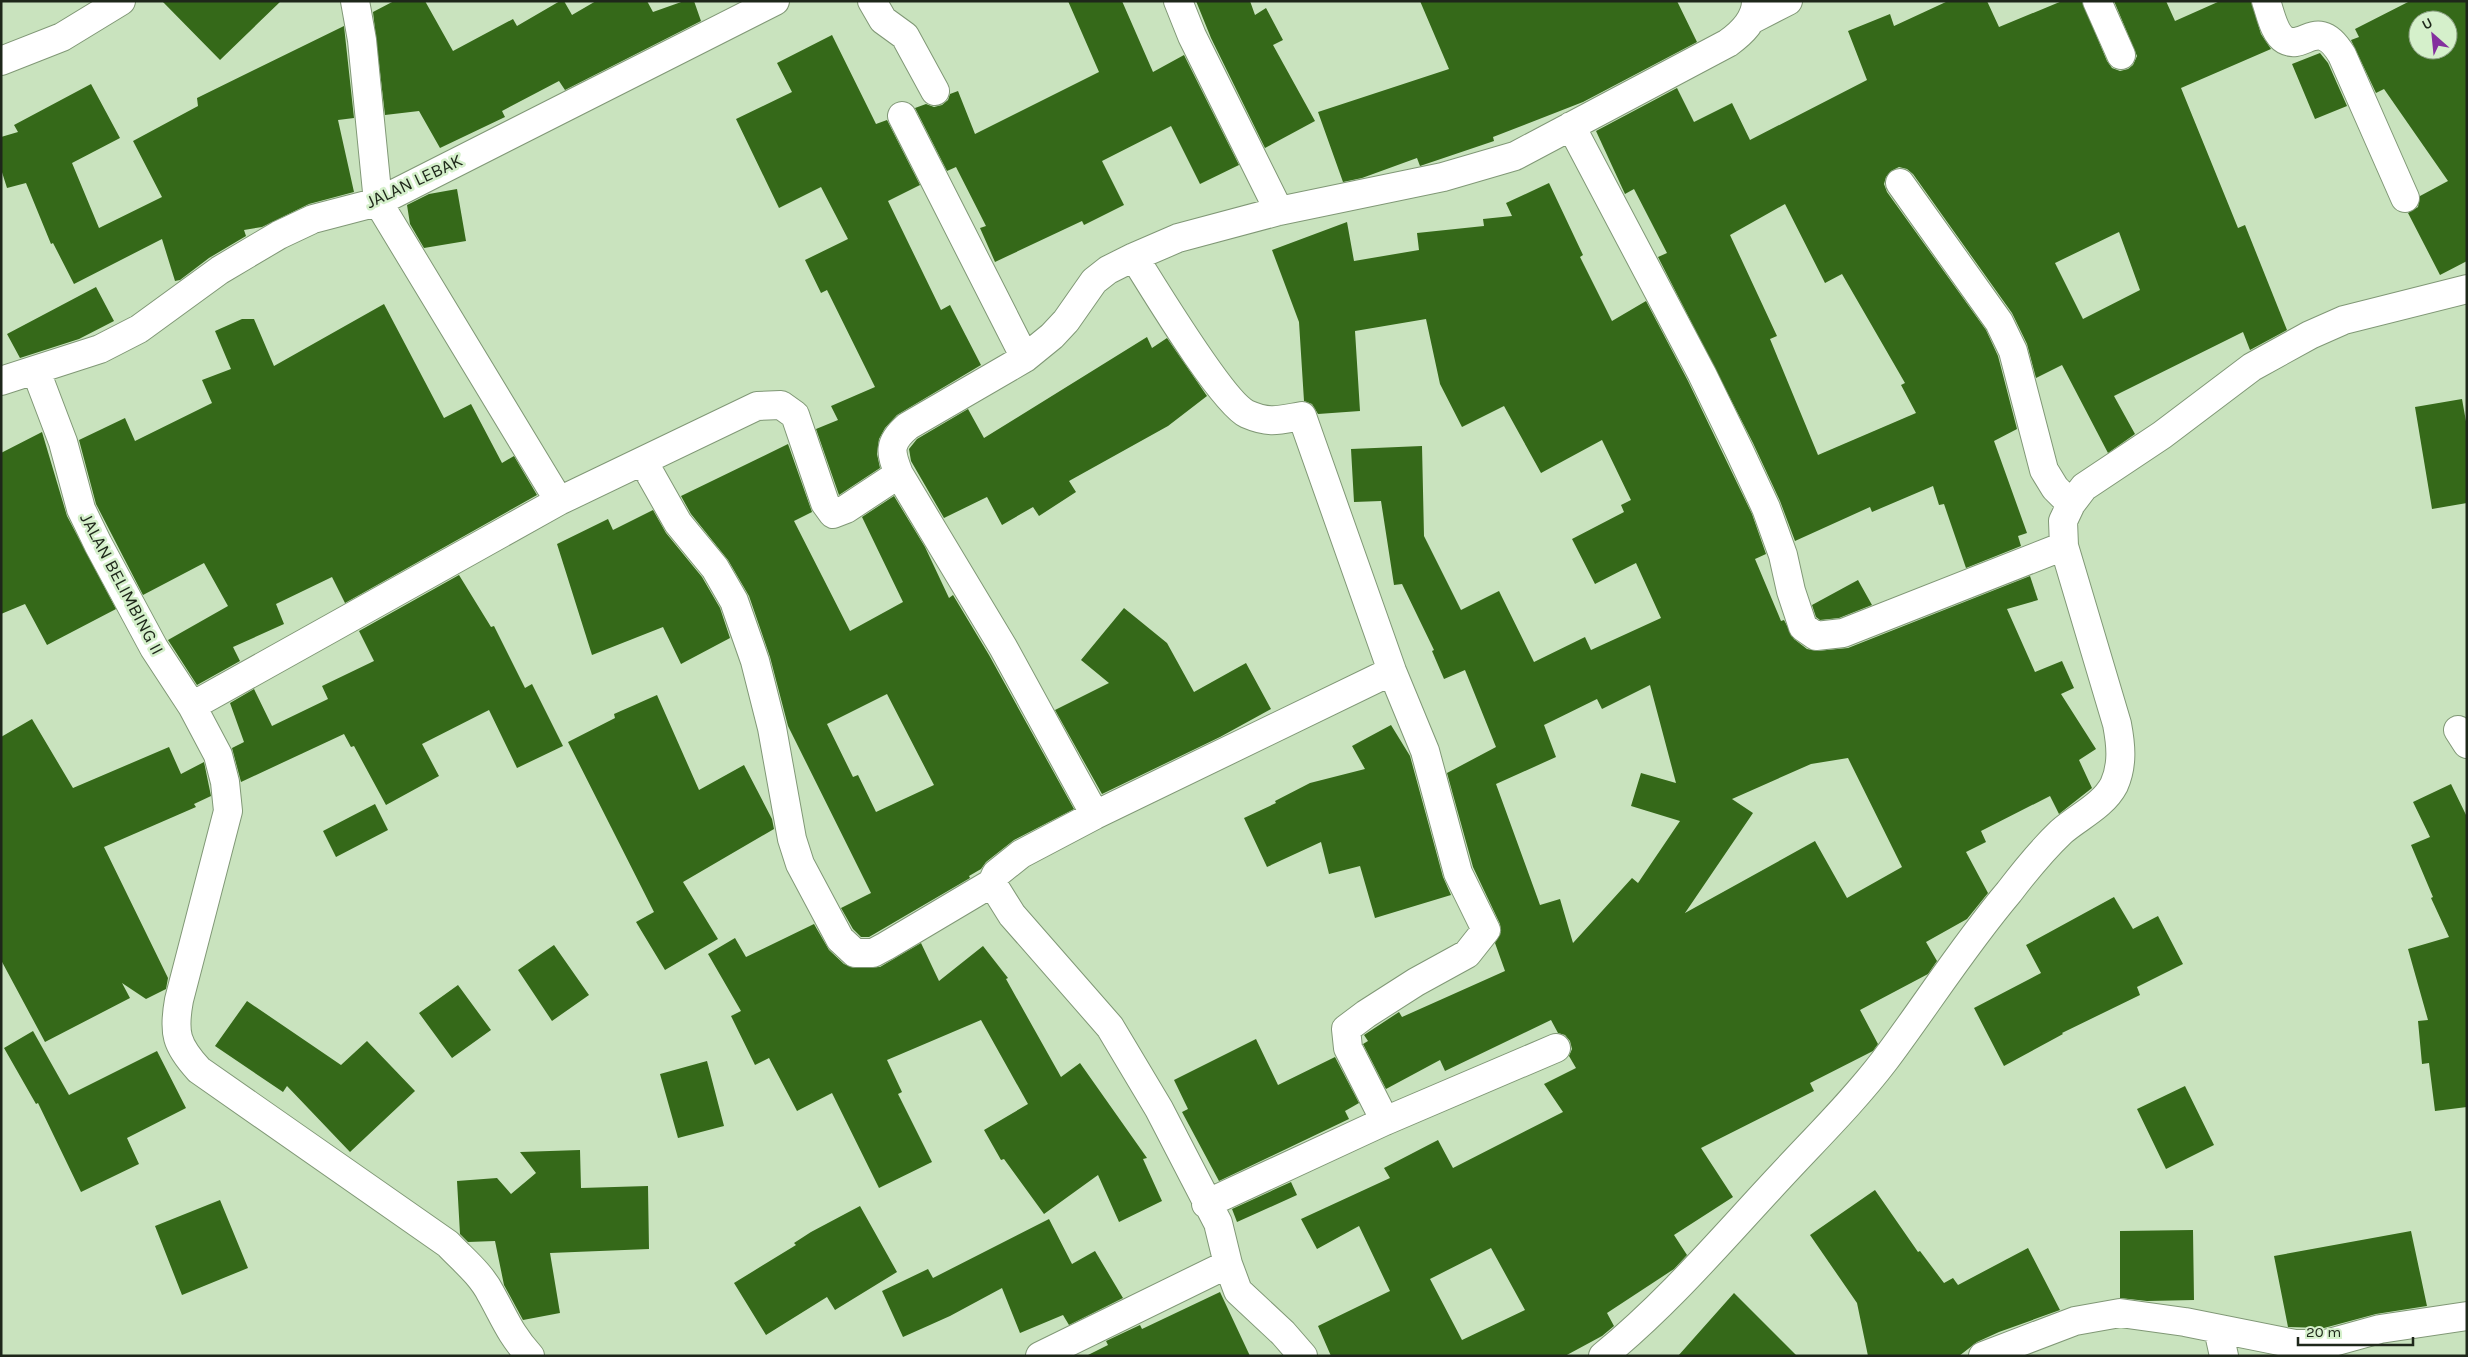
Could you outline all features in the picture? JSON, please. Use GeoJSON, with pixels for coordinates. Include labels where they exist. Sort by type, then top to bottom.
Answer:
{"type":"FeatureCollection","features":[{"type":"Feature","properties":{"kind":"street"},"geometry":{"type":"LineString","coordinates":[[1,61],[62,37],[121,1]]}},
{"type":"Feature","properties":{"kind":"street"},"geometry":{"type":"LineString","coordinates":[[355,1],[362,40],[378,202],[559,501]]}},
{"type":"Feature","properties":{"kind":"street","name":"JALAN LEBAK"},"geometry":{"type":"LineString","coordinates":[[1,381],[100,349],[139,329],[220,270],[279,235],[313,219],[378,202],[775,1]]}},
{"type":"Feature","properties":{"kind":"street"},"geometry":{"type":"LineString","coordinates":[[872,1],[883,20],[905,36],[935,91]]}},
{"type":"Feature","properties":{"kind":"street"},"geometry":{"type":"LineString","coordinates":[[1178,1],[1192,36],[1280,211]]}},
{"type":"Feature","properties":{"kind":"street"},"geometry":{"type":"LineString","coordinates":[[1094,815],[1003,647],[899,474],[893,459],[892,447],[897,436],[908,426],[1025,358],[1052,336],[1066,321],[1094,281],[1108,270],[1134,257],[1178,238],[1280,211],[1443,177],[1537,146],[1728,43],[1742,33],[1753,11],[1788,1]]}},
{"type":"Feature","properties":{"kind":"street"},"geometry":{"type":"LineString","coordinates":[[2097,1],[2121,55]]}},
{"type":"Feature","properties":{"kind":"street"},"geometry":{"type":"LineString","coordinates":[[2266,1],[2277,31],[2284,40],[2292,42],[2308,37],[2323,36],[2334,41],[2342,55],[2405,198]]}},
{"type":"Feature","properties":{"kind":"street"},"geometry":{"type":"LineString","coordinates":[[902,116],[1025,358]]}},
{"type":"Feature","properties":{"kind":"street"},"geometry":{"type":"LineString","coordinates":[[1571,126],[1702,374],[1766,508],[1783,555],[1791,591],[1803,627],[1816,636],[1843,633],[2064,546]]}},
{"type":"Feature","properties":{"kind":"street"},"geometry":{"type":"LineString","coordinates":[[1900,183],[1999,322],[2013,351],[2044,470],[2055,488],[2071,504]]}},
{"type":"Feature","properties":{"kind":"street"},"geometry":{"type":"LineString","coordinates":[[1134,257],[1223,393],[1245,413],[1272,422],[1302,416],[1392,671],[1425,751],[1458,873],[1486,930],[1467,954],[1416,982],[1346,1029],[1348,1048],[1385,1121]]}},
{"type":"Feature","properties":{"kind":"street"},"geometry":{"type":"LineString","coordinates":[[1603,1356],[1656,1310],[1689,1277],[1855,1097],[1885,1060],[1958,956],[2024,873],[2048,846],[2105,797],[2113,786],[2120,768],[2122,746],[2064,546],[2063,521],[2071,504],[2084,487],[2162,435],[2252,367],[2274,354],[2344,320],[2467,289]]}},
{"type":"Feature","properties":{"kind":"street","name":"JALAN BELIMBING II"},"geometry":{"type":"LineString","coordinates":[[36,371],[63,442],[85,518],[154,648],[192,706],[218,755],[225,782],[228,812],[179,1000],[176,1020],[177,1042],[186,1056],[199,1070],[448,1244],[477,1273],[491,1294],[515,1340],[530,1356]]}},
{"type":"Feature","properties":{"kind":"street"},"geometry":{"type":"LineString","coordinates":[[192,706],[559,501],[624,468],[638,464],[757,406],[781,405],[795,415],[825,504],[833,514],[846,509],[899,474]]}},
{"type":"Feature","properties":{"kind":"street"},"geometry":{"type":"LineString","coordinates":[[638,464],[648,470],[678,523],[715,568],[734,600],[755,661],[769,718],[792,839],[800,864],[840,940],[855,953],[874,953],[992,883],[996,874],[1021,854],[1094,815],[1392,671]]}},
{"type":"Feature","properties":{"kind":"street"},"geometry":{"type":"LineString","coordinates":[[992,883],[1012,915],[1110,1027],[1159,1109],[1206,1204],[1218,1223],[1228,1264],[1238,1291],[1283,1333],[1303,1356]]}},
{"type":"Feature","properties":{"kind":"street"},"geometry":{"type":"LineString","coordinates":[[1206,1204],[1385,1121],[1556,1048]]}},
{"type":"Feature","properties":{"kind":"street"},"geometry":{"type":"LineString","coordinates":[[1040,1356],[1228,1264]]}},
{"type":"Feature","properties":{"kind":"street"},"geometry":{"type":"LineString","coordinates":[[1982,1356],[2075,1321],[2100,1315],[2120,1313],[2142,1315],[2295,1344],[2326,1344],[2388,1328],[2467,1316]]}},
{"type":"Feature","properties":{"kind":"street"},"geometry":{"type":"LineString","coordinates":[[2218,1329],[2224,1356]]}},
{"type":"Feature","properties":{"kind":"building"},"geometry":{"type":"Polygon","coordinates":[[[162,1],[281,1],[220,60],[162,1]]]}},
{"type":"Feature","properties":{"kind":"building"},"geometry":{"type":"Polygon","coordinates":[[[394,1],[425,1],[453,51],[513,19],[517,26],[560,1],[564,1],[572,15],[596,1],[647,1],[653,12],[684,1],[694,1],[701,21],[565,90],[559,81],[502,111],[505,117],[440,148],[419,111],[385,115],[373,12],[394,1]]]}},
{"type":"Feature","properties":{"kind":"building"},"geometry":{"type":"Polygon","coordinates":[[[1068,1],[1122,1],[1153,72],[1184,55],[1239,165],[1200,184],[1171,126],[1102,161],[1124,205],[1084,225],[1082,221],[995,262],[980,228],[986,226],[956,167],[947,171],[915,108],[926,104],[934,107],[942,105],[948,100],[950,94],[958,91],[975,134],[1099,72],[1068,1]]]}},
{"type":"Feature","properties":{"kind":"building"},"geometry":{"type":"Polygon","coordinates":[[[1196,1],[1250,1],[1255,15],[1266,8],[1283,40],[1273,45],[1315,121],[1265,148],[1211,38],[1196,1]]]}},
{"type":"Feature","properties":{"kind":"building"},"geometry":{"type":"Polygon","coordinates":[[[1420,1],[1677,1],[1697,42],[1583,102],[1493,137],[1494,141],[1420,166],[1417,158],[1362,178],[1343,182],[1318,112],[1449,69],[1420,1]]]}},
{"type":"Feature","properties":{"kind":"building"},"geometry":{"type":"Polygon","coordinates":[[[1948,1],[1987,1],[1999,27],[2062,1],[2082,1],[2107,61],[2112,68],[2120,71],[2128,69],[2133,65],[2137,56],[2114,1],[2166,1],[2175,21],[2220,1],[2251,1],[2261,34],[2271,49],[2181,88],[2238,228],[2245,225],[2287,330],[2250,350],[2243,332],[2114,396],[2135,434],[2108,453],[2062,365],[2036,378],[2027,344],[2012,313],[1913,174],[1907,169],[1899,167],[1891,171],[1886,177],[1884,184],[1887,192],[1986,330],[1998,356],[2017,429],[1994,441],[2027,533],[2018,536],[2021,546],[1966,568],[1944,504],[1939,505],[1933,486],[1872,512],[1870,507],[1795,541],[1780,501],[1753,443],[1658,257],[1667,253],[1634,189],[1625,194],[1596,131],[1677,88],[1694,122],[1732,103],[1750,140],[1867,80],[1848,31],[1890,14],[1894,26],[1948,1]],[[1785,204],[1730,235],[1777,336],[1770,339],[1818,455],[1916,413],[1901,385],[1905,383],[1842,274],[1825,283],[1785,204]],[[2119,232],[2055,263],[2083,319],[2140,290],[2119,232]]]}},
{"type":"Feature","properties":{"kind":"building"},"geometry":{"type":"Polygon","coordinates":[[[2410,1],[2467,1],[2467,261],[2440,275],[2408,213],[2418,207],[2420,196],[2448,181],[2384,89],[2376,93],[2351,40],[2359,37],[2355,29],[2410,1]]]}},
{"type":"Feature","properties":{"kind":"building"},"geometry":{"type":"Polygon","coordinates":[[[344,26],[354,118],[338,120],[354,192],[309,204],[262,227],[244,230],[246,236],[209,258],[180,280],[175,281],[162,239],[74,284],[53,243],[51,244],[26,183],[7,188],[1,169],[1,137],[18,132],[14,125],[91,84],[120,138],[72,163],[99,228],[162,197],[133,141],[198,106],[197,98],[344,26]]]}},
{"type":"Feature","properties":{"kind":"building"},"geometry":{"type":"Polygon","coordinates":[[[832,35],[876,124],[887,120],[920,185],[888,201],[941,310],[950,305],[981,365],[897,415],[885,428],[879,439],[877,454],[880,468],[839,495],[816,429],[838,420],[831,406],[875,387],[827,290],[821,293],[805,260],[848,239],[821,187],[779,208],[736,119],[792,92],[777,63],[832,35]]]}},
{"type":"Feature","properties":{"kind":"building"},"geometry":{"type":"Polygon","coordinates":[[[2320,53],[2328,63],[2347,106],[2315,119],[2292,64],[2320,53]]]}},
{"type":"Feature","properties":{"kind":"building"},"geometry":{"type":"Polygon","coordinates":[[[1549,183],[1583,255],[1580,257],[1612,321],[1646,301],[1688,381],[1752,514],[1766,554],[1755,559],[1781,621],[1784,620],[1794,639],[1807,649],[1817,651],[1848,648],[2030,576],[2038,600],[2007,609],[2035,672],[2062,661],[2074,688],[2061,694],[2096,749],[2079,760],[2092,788],[2059,814],[2050,796],[1981,831],[1986,842],[1966,852],[1988,893],[1967,919],[1926,942],[1937,961],[1928,974],[1860,1010],[1878,1044],[1873,1051],[1810,1083],[1814,1091],[1701,1148],[1733,1197],[1674,1235],[1687,1255],[1674,1269],[1607,1313],[1614,1326],[1602,1336],[1565,1356],[1331,1356],[1318,1326],[1390,1291],[1359,1226],[1317,1249],[1301,1219],[1390,1178],[1384,1168],[1438,1140],[1453,1168],[1563,1112],[1544,1084],[1576,1068],[1569,1056],[1572,1049],[1570,1041],[1565,1035],[1558,1033],[1551,1020],[1445,1071],[1440,1060],[1386,1089],[1363,1044],[1368,1041],[1364,1035],[1399,1012],[1402,1017],[1505,971],[1495,943],[1501,932],[1500,924],[1473,867],[1447,773],[1496,747],[1465,670],[1444,679],[1432,651],[1434,650],[1402,584],[1394,585],[1381,501],[1354,502],[1351,449],[1422,446],[1424,536],[1461,610],[1499,591],[1534,662],[1585,637],[1591,650],[1661,618],[1636,563],[1595,584],[1572,539],[1624,512],[1621,505],[1631,500],[1602,440],[1541,473],[1504,406],[1462,427],[1440,384],[1426,319],[1355,331],[1360,411],[1318,414],[1312,404],[1304,401],[1299,322],[1272,250],[1347,222],[1354,261],[1419,250],[1417,233],[1484,226],[1483,219],[1512,216],[1506,203],[1549,183]],[[1650,685],[1602,709],[1597,699],[1544,725],[1556,757],[1496,784],[1540,905],[1560,899],[1573,943],[1632,878],[1638,883],[1680,821],[1631,806],[1641,773],[1676,783],[1650,685]],[[1848,758],[1811,764],[1732,799],[1753,813],[1685,913],[1815,841],[1847,898],[1902,867],[1848,758]],[[1491,1248],[1430,1279],[1462,1340],[1525,1310],[1491,1248]]]}},
{"type":"Feature","properties":{"kind":"building"},"geometry":{"type":"Polygon","coordinates":[[[457,189],[466,241],[424,248],[410,224],[407,205],[429,194],[457,189]]]}},
{"type":"Feature","properties":{"kind":"building"},"geometry":{"type":"Polygon","coordinates":[[[96,287],[114,321],[79,339],[20,358],[7,334],[96,287]]]}},
{"type":"Feature","properties":{"kind":"building"},"geometry":{"type":"Polygon","coordinates":[[[384,304],[444,418],[471,404],[502,463],[514,456],[537,495],[345,603],[332,577],[276,604],[284,624],[233,647],[240,661],[197,685],[168,640],[228,606],[204,563],[143,595],[96,504],[79,440],[125,418],[135,441],[212,403],[202,380],[231,369],[215,331],[242,319],[254,319],[274,366],[384,304]]]}},
{"type":"Feature","properties":{"kind":"building"},"geometry":{"type":"Polygon","coordinates":[[[1147,337],[1152,348],[1167,338],[1207,396],[1168,426],[1069,481],[1076,492],[1039,516],[1033,507],[1002,525],[987,497],[944,518],[911,461],[909,449],[917,439],[968,409],[984,438],[1147,337]]]}},
{"type":"Feature","properties":{"kind":"building"},"geometry":{"type":"Polygon","coordinates":[[[2462,399],[2467,427],[2467,503],[2432,509],[2415,407],[2462,399]]]}},
{"type":"Feature","properties":{"kind":"building"},"geometry":{"type":"Polygon","coordinates":[[[42,432],[67,516],[116,609],[47,645],[25,604],[1,614],[1,453],[42,432]]]}},
{"type":"Feature","properties":{"kind":"building"},"geometry":{"type":"Polygon","coordinates":[[[788,444],[812,512],[794,521],[850,631],[903,602],[862,517],[894,496],[925,547],[949,598],[953,595],[989,655],[1074,809],[1014,840],[986,862],[981,869],[969,876],[970,878],[869,937],[861,937],[853,929],[841,908],[871,893],[788,726],[770,657],[749,596],[728,560],[691,514],[681,496],[788,444]],[[887,694],[827,724],[853,777],[858,775],[876,812],[934,785],[887,694]]]}},
{"type":"Feature","properties":{"kind":"building"},"geometry":{"type":"Polygon","coordinates":[[[653,510],[666,533],[702,577],[720,608],[730,638],[681,664],[663,627],[592,655],[557,544],[608,519],[613,530],[653,510]]]}},
{"type":"Feature","properties":{"kind":"building"},"geometry":{"type":"Polygon","coordinates":[[[459,575],[491,627],[494,626],[525,688],[532,684],[563,746],[517,768],[489,710],[422,744],[439,776],[386,805],[354,746],[351,747],[344,734],[241,782],[232,748],[244,742],[230,703],[254,689],[272,726],[328,699],[322,686],[374,661],[359,631],[459,575]]]}},
{"type":"Feature","properties":{"kind":"building"},"geometry":{"type":"Polygon","coordinates":[[[1858,580],[1872,605],[1839,618],[1820,620],[1816,617],[1812,605],[1858,580]]]}},
{"type":"Feature","properties":{"kind":"building"},"geometry":{"type":"Polygon","coordinates":[[[1124,608],[1167,643],[1194,692],[1246,663],[1271,709],[1220,737],[1102,794],[1055,710],[1109,683],[1081,660],[1124,608]]]}},
{"type":"Feature","properties":{"kind":"building"},"geometry":{"type":"Polygon","coordinates":[[[657,695],[699,790],[744,765],[772,819],[774,829],[683,882],[718,939],[665,970],[636,922],[654,912],[568,742],[615,718],[614,714],[657,695]]]}},
{"type":"Feature","properties":{"kind":"building"},"geometry":{"type":"Polygon","coordinates":[[[32,719],[73,788],[169,747],[181,774],[204,762],[211,796],[194,804],[196,807],[104,847],[168,978],[166,989],[146,999],[122,983],[130,998],[45,1042],[1,960],[1,737],[32,719]]]}},
{"type":"Feature","properties":{"kind":"building"},"geometry":{"type":"Polygon","coordinates":[[[1391,725],[1410,756],[1443,877],[1451,895],[1375,918],[1360,866],[1329,874],[1321,842],[1267,867],[1244,818],[1276,803],[1275,801],[1310,783],[1365,769],[1352,746],[1391,725]]]}},
{"type":"Feature","properties":{"kind":"building"},"geometry":{"type":"Polygon","coordinates":[[[2451,784],[2467,817],[2467,1107],[2435,1111],[2429,1063],[2422,1064],[2418,1021],[2428,1020],[2408,949],[2449,937],[2431,898],[2433,897],[2411,845],[2430,837],[2413,802],[2451,784]]]}},
{"type":"Feature","properties":{"kind":"building"},"geometry":{"type":"Polygon","coordinates":[[[375,804],[388,830],[336,857],[323,831],[375,804]]]}},
{"type":"Feature","properties":{"kind":"building"},"geometry":{"type":"Polygon","coordinates":[[[2114,897],[2133,929],[2158,916],[2183,964],[2137,987],[2140,995],[2062,1033],[2004,1066],[1974,1008],[2041,973],[2026,945],[2114,897]]]}},
{"type":"Feature","properties":{"kind":"building"},"geometry":{"type":"Polygon","coordinates":[[[814,924],[829,950],[844,964],[854,968],[880,967],[921,943],[939,981],[983,946],[1008,978],[1006,979],[1061,1077],[1080,1063],[1147,1158],[1143,1159],[1162,1201],[1119,1222],[1098,1175],[1044,1214],[1004,1159],[1001,1160],[984,1130],[1028,1104],[981,1020],[887,1060],[902,1092],[898,1094],[932,1162],[879,1188],[832,1093],[797,1111],[769,1058],[755,1065],[731,1016],[741,1011],[708,954],[735,938],[746,957],[814,924]]]}},
{"type":"Feature","properties":{"kind":"building"},"geometry":{"type":"Polygon","coordinates":[[[554,945],[589,995],[552,1021],[518,970],[554,945]]]}},
{"type":"Feature","properties":{"kind":"building"},"geometry":{"type":"Polygon","coordinates":[[[458,985],[491,1030],[452,1058],[419,1013],[458,985]]]}},
{"type":"Feature","properties":{"kind":"building"},"geometry":{"type":"Polygon","coordinates":[[[247,1001],[341,1065],[367,1041],[415,1091],[350,1152],[287,1086],[283,1092],[215,1046],[247,1001]]]}},
{"type":"Feature","properties":{"kind":"building"},"geometry":{"type":"Polygon","coordinates":[[[33,1031],[69,1095],[157,1051],[186,1108],[127,1138],[139,1164],[81,1192],[38,1103],[36,1104],[4,1048],[33,1031]]]}},
{"type":"Feature","properties":{"kind":"building"},"geometry":{"type":"Polygon","coordinates":[[[1256,1039],[1278,1085],[1335,1057],[1359,1103],[1345,1111],[1349,1119],[1219,1181],[1182,1112],[1188,1109],[1174,1080],[1256,1039]]]}},
{"type":"Feature","properties":{"kind":"building"},"geometry":{"type":"Polygon","coordinates":[[[707,1061],[724,1126],[678,1138],[660,1074],[707,1061]]]}},
{"type":"Feature","properties":{"kind":"building"},"geometry":{"type":"Polygon","coordinates":[[[2185,1086],[2214,1145],[2166,1169],[2137,1109],[2185,1086]]]}},
{"type":"Feature","properties":{"kind":"building"},"geometry":{"type":"Polygon","coordinates":[[[580,1150],[581,1188],[648,1186],[649,1249],[550,1253],[560,1313],[523,1320],[504,1285],[495,1241],[468,1242],[460,1234],[457,1181],[497,1178],[511,1194],[536,1173],[520,1152],[580,1150]]]}},
{"type":"Feature","properties":{"kind":"building"},"geometry":{"type":"Polygon","coordinates":[[[1291,1182],[1297,1195],[1237,1222],[1232,1209],[1291,1182]]]}},
{"type":"Feature","properties":{"kind":"building"},"geometry":{"type":"Polygon","coordinates":[[[1875,1190],[1918,1252],[1920,1251],[1944,1283],[1953,1278],[1958,1285],[2028,1248],[2060,1310],[1977,1342],[1959,1356],[1868,1356],[1857,1303],[1810,1235],[1875,1190]]]}},
{"type":"Feature","properties":{"kind":"building"},"geometry":{"type":"Polygon","coordinates":[[[220,1200],[248,1268],[182,1295],[155,1226],[220,1200]]]}},
{"type":"Feature","properties":{"kind":"building"},"geometry":{"type":"Polygon","coordinates":[[[860,1206],[897,1272],[835,1310],[827,1297],[766,1335],[734,1283],[796,1245],[794,1243],[811,1232],[860,1206]]]}},
{"type":"Feature","properties":{"kind":"building"},"geometry":{"type":"Polygon","coordinates":[[[1049,1219],[1072,1264],[1095,1251],[1123,1298],[1069,1325],[1063,1315],[1020,1333],[1002,1288],[950,1316],[903,1337],[882,1291],[928,1269],[933,1278],[1049,1219]]]}},
{"type":"Feature","properties":{"kind":"building"},"geometry":{"type":"Polygon","coordinates":[[[2193,1230],[2194,1300],[2147,1301],[2120,1298],[2120,1231],[2193,1230]]]}},
{"type":"Feature","properties":{"kind":"building"},"geometry":{"type":"Polygon","coordinates":[[[2411,1231],[2427,1306],[2376,1314],[2324,1328],[2288,1327],[2274,1256],[2411,1231]]]}},
{"type":"Feature","properties":{"kind":"building"},"geometry":{"type":"Polygon","coordinates":[[[1220,1292],[1250,1356],[1086,1356],[1108,1345],[1106,1341],[1140,1325],[1142,1329],[1220,1292]]]}},
{"type":"Feature","properties":{"kind":"building"},"geometry":{"type":"Polygon","coordinates":[[[1734,1293],[1797,1356],[1678,1356],[1734,1293]]]}}]}
